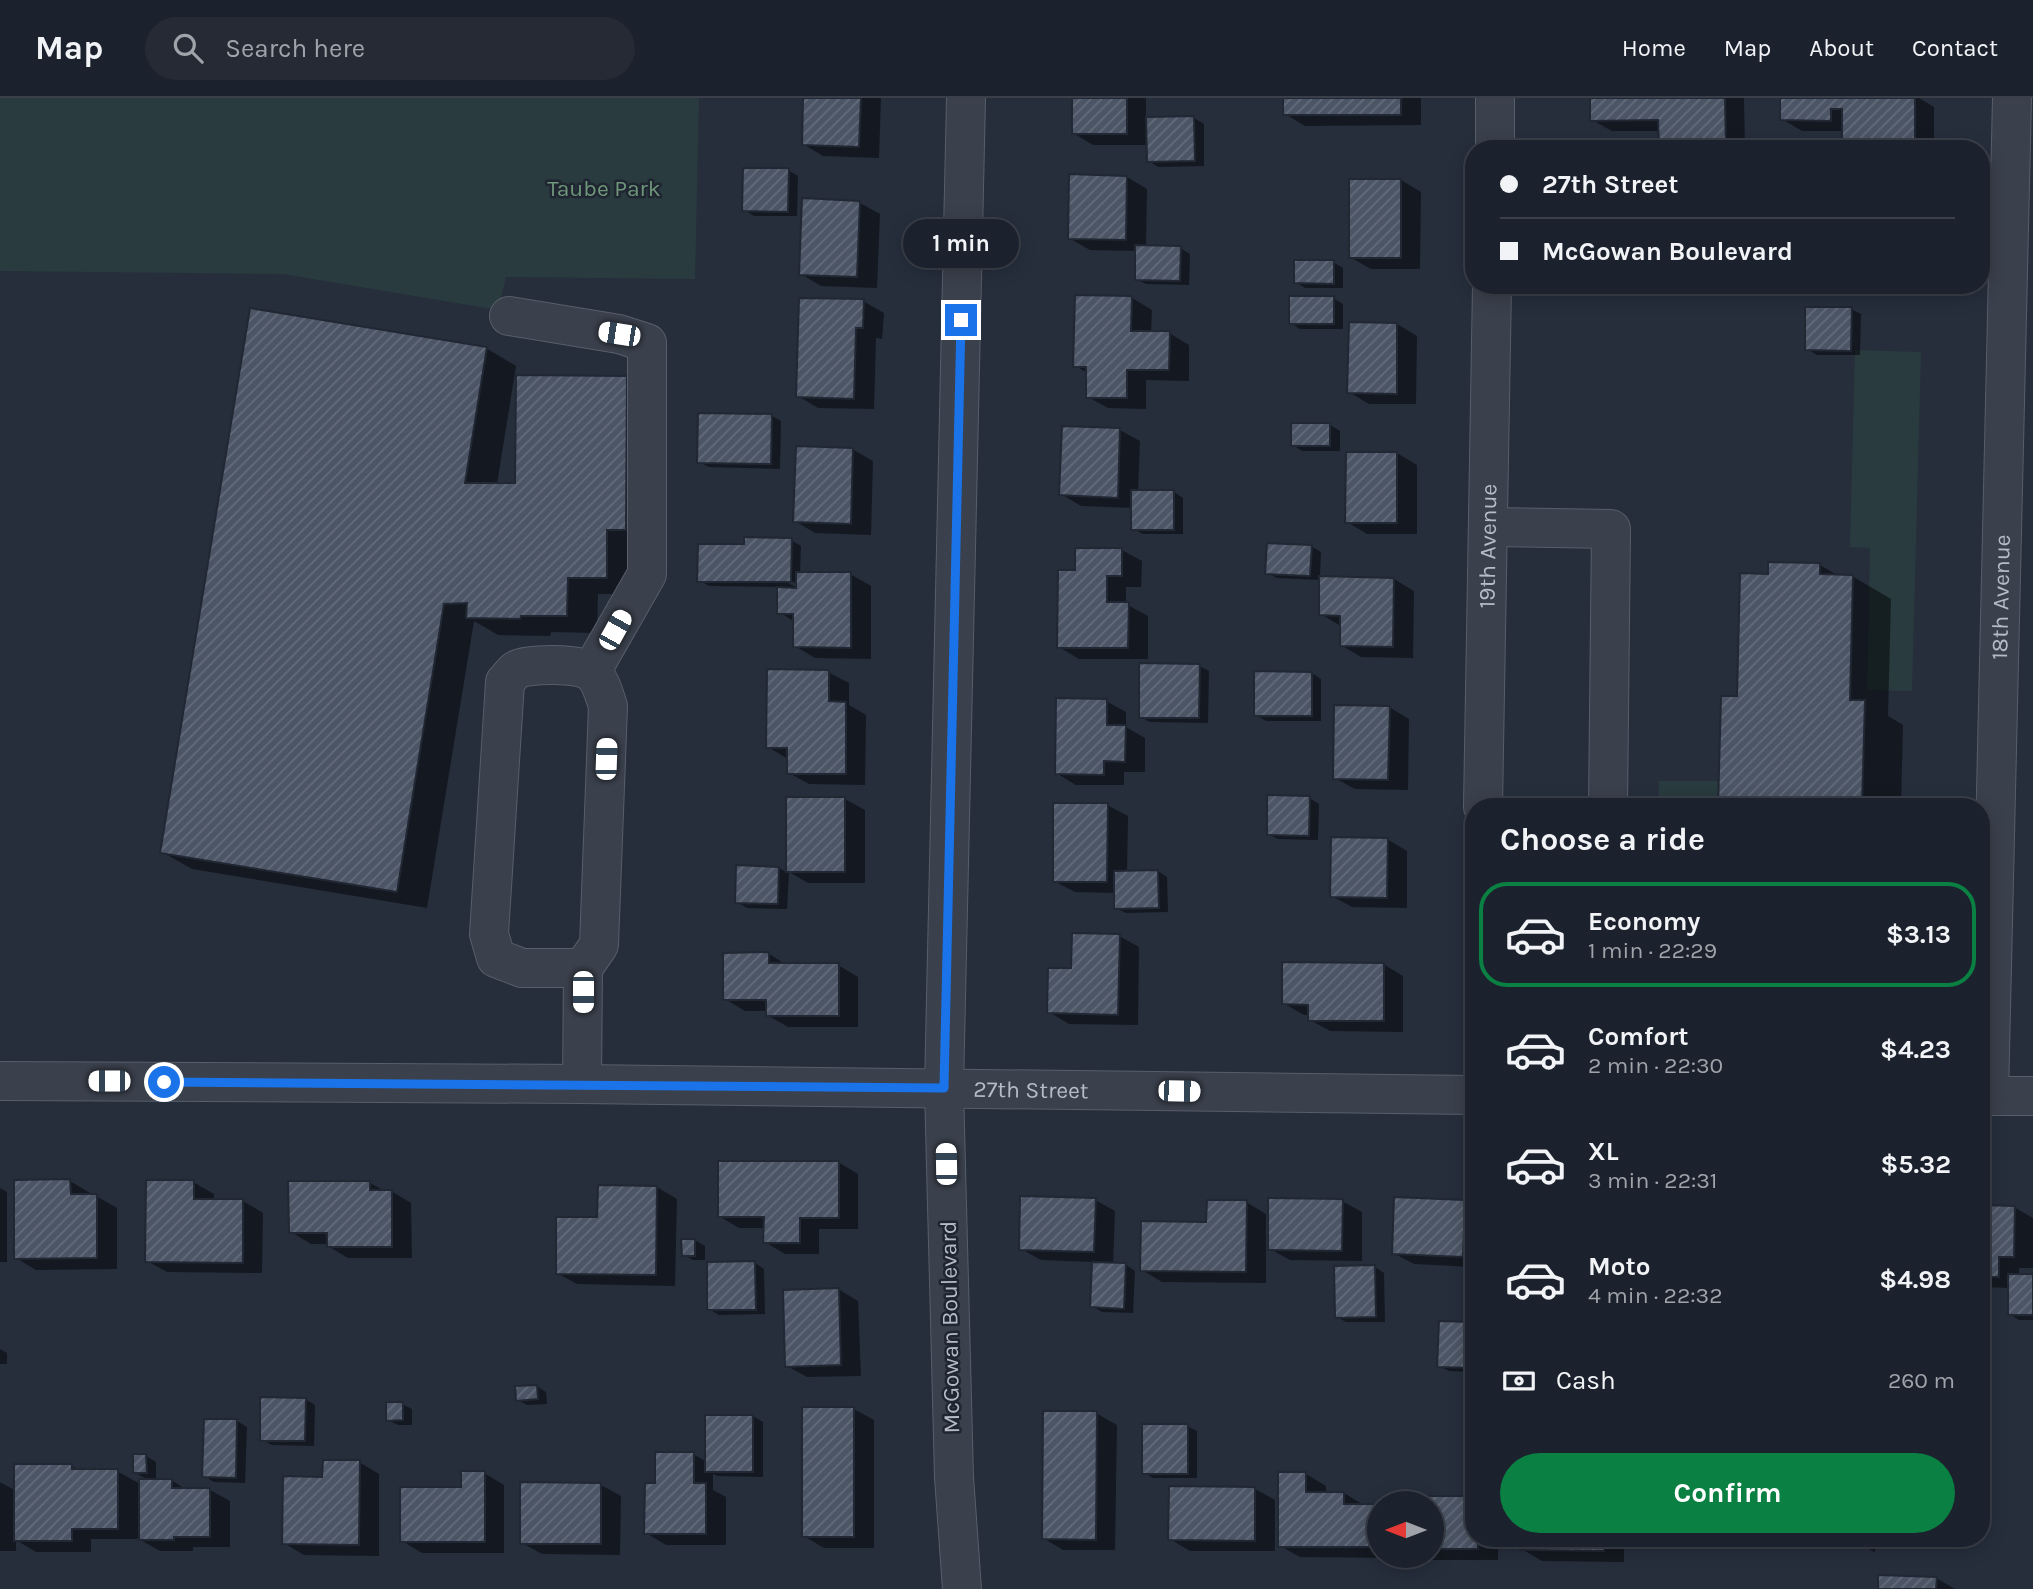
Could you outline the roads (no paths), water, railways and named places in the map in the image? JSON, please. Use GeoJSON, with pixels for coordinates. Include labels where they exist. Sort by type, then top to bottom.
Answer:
{"type":"FeatureCollection","features":[{"type":"Feature","properties":{"kind":"street","name":"McGowan Boulevard"},"geometry":{"type":"LineString","coordinates":[[962,1589],[954,1477],[944,1088],[966,98]]}},
{"type":"Feature","properties":{"kind":"street"},"geometry":{"type":"LineString","coordinates":[[1494,140],[1495,98]]}},
{"type":"Feature","properties":{"kind":"street","name":"18th Avenue"},"geometry":{"type":"LineString","coordinates":[[1990,911],[2012,98]]}},
{"type":"Feature","properties":{"kind":"street","name":"19th Avenue"},"geometry":{"type":"LineString","coordinates":[[1483,798],[1492,294]]}},
{"type":"Feature","properties":{"kind":"street"},"geometry":{"type":"LineString","coordinates":[[509,316],[619,334],[647,343],[647,574],[591,672]]}},
{"type":"Feature","properties":{"kind":"street"},"geometry":{"type":"LineString","coordinates":[[1489,527],[1612,529],[1608,798]]}},
{"type":"Feature","properties":{"kind":"street"},"geometry":{"type":"LineString","coordinates":[[582,1084],[583,968],[599,945],[608,706],[601,685],[591,672],[581,666],[528,666],[515,670],[505,682],[489,934],[496,958],[522,968],[583,968]]}},
{"type":"Feature","properties":{"kind":"street","name":"27th Street"},"geometry":{"type":"LineString","coordinates":[[0,1081],[582,1084],[1465,1095]]}},
{"type":"Feature","properties":{"kind":"street"},"geometry":{"type":"LineString","coordinates":[[1990,1096],[2033,1096]]}},
{"type":"Feature","properties":{"kind":"park label","name":"Taube Park"},"geometry":{"type":"Point","coordinates":[604,188]}}]}
